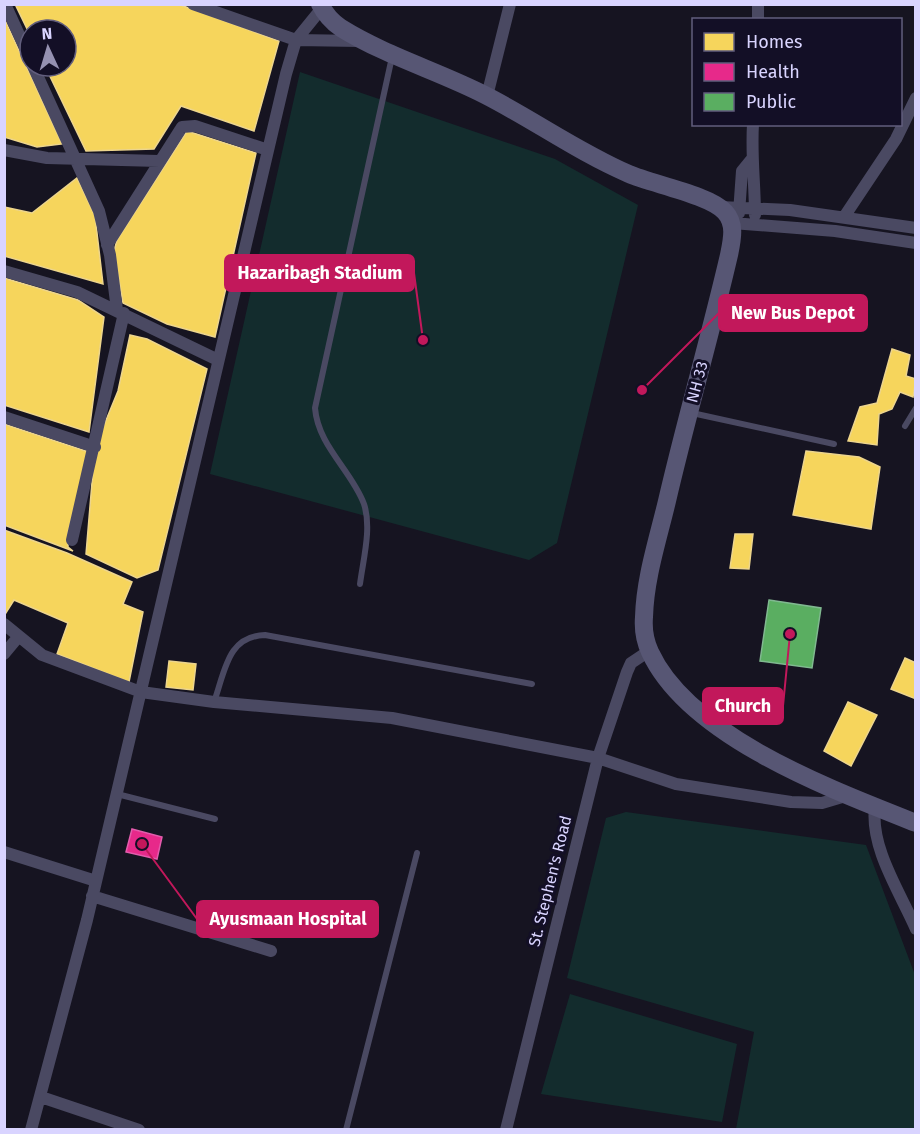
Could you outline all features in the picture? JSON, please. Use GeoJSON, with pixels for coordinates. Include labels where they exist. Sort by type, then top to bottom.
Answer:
{"type":"FeatureCollection","features":[{"type":"Feature","properties":{"kind":"main road"},"geometry":{"type":"LineString","coordinates":[[321,6],[339,26],[364,41],[487,96],[594,158],[630,174],[720,207],[737,218]]}},
{"type":"Feature","properties":{"kind":"main road","name":"NH 33"},"geometry":{"type":"LineString","coordinates":[[737,218],[647,591],[644,631],[649,651],[677,692],[704,717],[774,760],[915,823]]}},
{"type":"Feature","properties":{"kind":"street"},"geometry":{"type":"LineString","coordinates":[[5,4],[18,33]]}},
{"type":"Feature","properties":{"kind":"street"},"geometry":{"type":"LineString","coordinates":[[193,4],[296,40],[364,41]]}},
{"type":"Feature","properties":{"kind":"street"},"geometry":{"type":"LineString","coordinates":[[487,96],[510,4]]}},
{"type":"Feature","properties":{"kind":"street"},"geometry":{"type":"LineString","coordinates":[[31,1130],[96,881],[218,360],[296,40],[321,6]]}},
{"type":"Feature","properties":{"kind":"street"},"geometry":{"type":"LineString","coordinates":[[38,78],[99,211],[121,311],[94,447],[72,540]]}},
{"type":"Feature","properties":{"kind":"street"},"geometry":{"type":"LineString","coordinates":[[902,123],[915,98]]}},
{"type":"Feature","properties":{"kind":"street"},"geometry":{"type":"LineString","coordinates":[[107,245],[175,135],[186,125],[268,150]]}},
{"type":"Feature","properties":{"kind":"street"},"geometry":{"type":"LineString","coordinates":[[753,126],[751,160],[756,173],[755,225]]}},
{"type":"Feature","properties":{"kind":"street"},"geometry":{"type":"LineString","coordinates":[[844,217],[890,147],[901,126]]}},
{"type":"Feature","properties":{"kind":"street"},"geometry":{"type":"LineString","coordinates":[[4,150],[47,158],[159,161]]}},
{"type":"Feature","properties":{"kind":"street"},"geometry":{"type":"LineString","coordinates":[[737,218],[742,171],[751,160]]}},
{"type":"Feature","properties":{"kind":"street"},"geometry":{"type":"LineString","coordinates":[[737,218],[755,208],[844,217],[915,228]]}},
{"type":"Feature","properties":{"kind":"street"},"geometry":{"type":"LineString","coordinates":[[737,218],[755,225],[835,231],[915,243]]}},
{"type":"Feature","properties":{"kind":"street"},"geometry":{"type":"LineString","coordinates":[[4,271],[77,292],[121,311],[218,360]]}},
{"type":"Feature","properties":{"kind":"street"},"geometry":{"type":"LineString","coordinates":[[4,417],[94,447]]}},
{"type":"Feature","properties":{"kind":"street"},"geometry":{"type":"LineString","coordinates":[[4,624],[42,655],[141,692],[214,702],[392,718],[598,758],[676,784],[780,801],[822,802],[850,795]]}},
{"type":"Feature","properties":{"kind":"street"},"geometry":{"type":"LineString","coordinates":[[4,654],[19,636]]}},
{"type":"Feature","properties":{"kind":"street","name":"St. Stephen's Road"},"geometry":{"type":"LineString","coordinates":[[506,1130],[598,758],[627,672],[632,663],[649,651]]}},
{"type":"Feature","properties":{"kind":"street"},"geometry":{"type":"LineString","coordinates":[[876,807],[874,821],[879,845],[915,929]]}},
{"type":"Feature","properties":{"kind":"street"},"geometry":{"type":"LineString","coordinates":[[4,852],[96,881]]}},
{"type":"Feature","properties":{"kind":"street"},"geometry":{"type":"LineString","coordinates":[[92,896],[271,951]]}},
{"type":"Feature","properties":{"kind":"street"},"geometry":{"type":"LineString","coordinates":[[41,1097],[139,1130]]}},
{"type":"Feature","properties":{"kind":"lane"},"geometry":{"type":"LineString","coordinates":[[360,584],[367,529],[365,509],[322,435],[315,408],[392,53]]}},
{"type":"Feature","properties":{"kind":"lane"},"geometry":{"type":"LineString","coordinates":[[906,426],[915,408]]}},
{"type":"Feature","properties":{"kind":"lane"},"geometry":{"type":"LineString","coordinates":[[689,412],[834,444]]}},
{"type":"Feature","properties":{"kind":"lane"},"geometry":{"type":"LineString","coordinates":[[214,702],[236,646],[246,637],[254,635],[265,635],[532,684]]}},
{"type":"Feature","properties":{"kind":"lane"},"geometry":{"type":"LineString","coordinates":[[117,794],[215,819]]}},
{"type":"Feature","properties":{"kind":"lane"},"geometry":{"type":"LineString","coordinates":[[346,1130],[417,853]]}},
{"type":"Feature","properties":{"kind":"green space"},"geometry":{"type":"Polygon","coordinates":[[[300,72],[555,159],[638,205],[557,543],[529,560],[210,474],[300,72]]]}},
{"type":"Feature","properties":{"kind":"green space"},"geometry":{"type":"Polygon","coordinates":[[[626,812],[866,845],[915,975],[915,1129],[736,1129],[754,1032],[567,978],[606,818],[626,812]]]}},
{"type":"Feature","properties":{"kind":"green space"},"geometry":{"type":"Polygon","coordinates":[[[570,994],[737,1044],[722,1122],[541,1094],[570,994]]]}},
{"type":"Feature","properties":{"kind":"building: Homes"},"geometry":{"type":"Polygon","coordinates":[[[15,4],[178,4],[279,41],[254,131],[181,106],[154,149],[86,151],[51,78],[78,78],[78,18],[22,18],[15,4]]]}},
{"type":"Feature","properties":{"kind":"building: Homes"},"geometry":{"type":"Polygon","coordinates":[[[4,18],[18,48],[18,78],[32,78],[62,144],[37,147],[4,137],[4,18]]]}},
{"type":"Feature","properties":{"kind":"building: Homes"},"geometry":{"type":"Polygon","coordinates":[[[187,131],[256,153],[215,337],[167,324],[123,303],[114,251],[117,240],[187,131]]]}},
{"type":"Feature","properties":{"kind":"building: Homes"},"geometry":{"type":"Polygon","coordinates":[[[77,178],[95,216],[103,284],[4,256],[4,207],[32,213],[77,178]]]}},
{"type":"Feature","properties":{"kind":"building: Homes"},"geometry":{"type":"Polygon","coordinates":[[[4,278],[78,300],[104,317],[89,432],[4,405],[4,278]]]}},
{"type":"Feature","properties":{"kind":"building: Homes"},"geometry":{"type":"Polygon","coordinates":[[[130,335],[147,339],[207,369],[158,570],[137,578],[86,554],[95,447],[118,391],[130,335]]]}},
{"type":"Feature","properties":{"kind":"building: Homes"},"geometry":{"type":"Polygon","coordinates":[[[892,349],[910,355],[906,376],[916,379],[913,397],[900,392],[892,409],[879,414],[877,445],[848,441],[860,407],[877,403],[892,349]]]}},
{"type":"Feature","properties":{"kind":"building: Homes"},"geometry":{"type":"Polygon","coordinates":[[[4,424],[89,452],[68,532],[68,547],[73,551],[4,525],[4,424]]]}},
{"type":"Feature","properties":{"kind":"building: Homes"},"geometry":{"type":"Polygon","coordinates":[[[806,451],[859,457],[880,467],[871,529],[793,515],[806,451]]]}},
{"type":"Feature","properties":{"kind":"building: Homes"},"geometry":{"type":"Polygon","coordinates":[[[4,530],[67,553],[132,582],[123,604],[143,612],[129,682],[57,654],[68,623],[14,600],[4,616],[4,530]]]}},
{"type":"Feature","properties":{"kind":"building: Homes"},"geometry":{"type":"Polygon","coordinates":[[[735,534],[753,534],[749,569],[730,568],[735,534]]]}},
{"type":"Feature","properties":{"kind":"building: Homes"},"geometry":{"type":"Polygon","coordinates":[[[905,658],[916,663],[916,699],[891,689],[905,658]]]}},
{"type":"Feature","properties":{"kind":"building: Homes"},"geometry":{"type":"Polygon","coordinates":[[[169,661],[196,664],[193,690],[166,687],[169,661]]]}},
{"type":"Feature","properties":{"kind":"building: Homes"},"geometry":{"type":"Polygon","coordinates":[[[848,702],[877,715],[851,766],[824,751],[848,702]]]}},
{"type":"Feature","properties":{"kind":"building: Health"},"geometry":{"type":"Polygon","coordinates":[[[132,829],[162,837],[157,859],[126,852],[132,829]]]}},
{"type":"Feature","properties":{"kind":"building: Public"},"geometry":{"type":"Polygon","coordinates":[[[769,600],[821,608],[812,668],[760,661],[769,600]]]}},
{"type":"Feature","properties":{"kind":"place","name":"Hazaribagh Stadium"},"geometry":{"type":"Point","coordinates":[423,340]}},
{"type":"Feature","properties":{"kind":"place","name":"New Bus Depot"},"geometry":{"type":"Point","coordinates":[642,390]}},
{"type":"Feature","properties":{"kind":"place","name":"Church"},"geometry":{"type":"Point","coordinates":[790,634]}},
{"type":"Feature","properties":{"kind":"place","name":"Ayusmaan Hospital"},"geometry":{"type":"Point","coordinates":[142,844]}}]}
